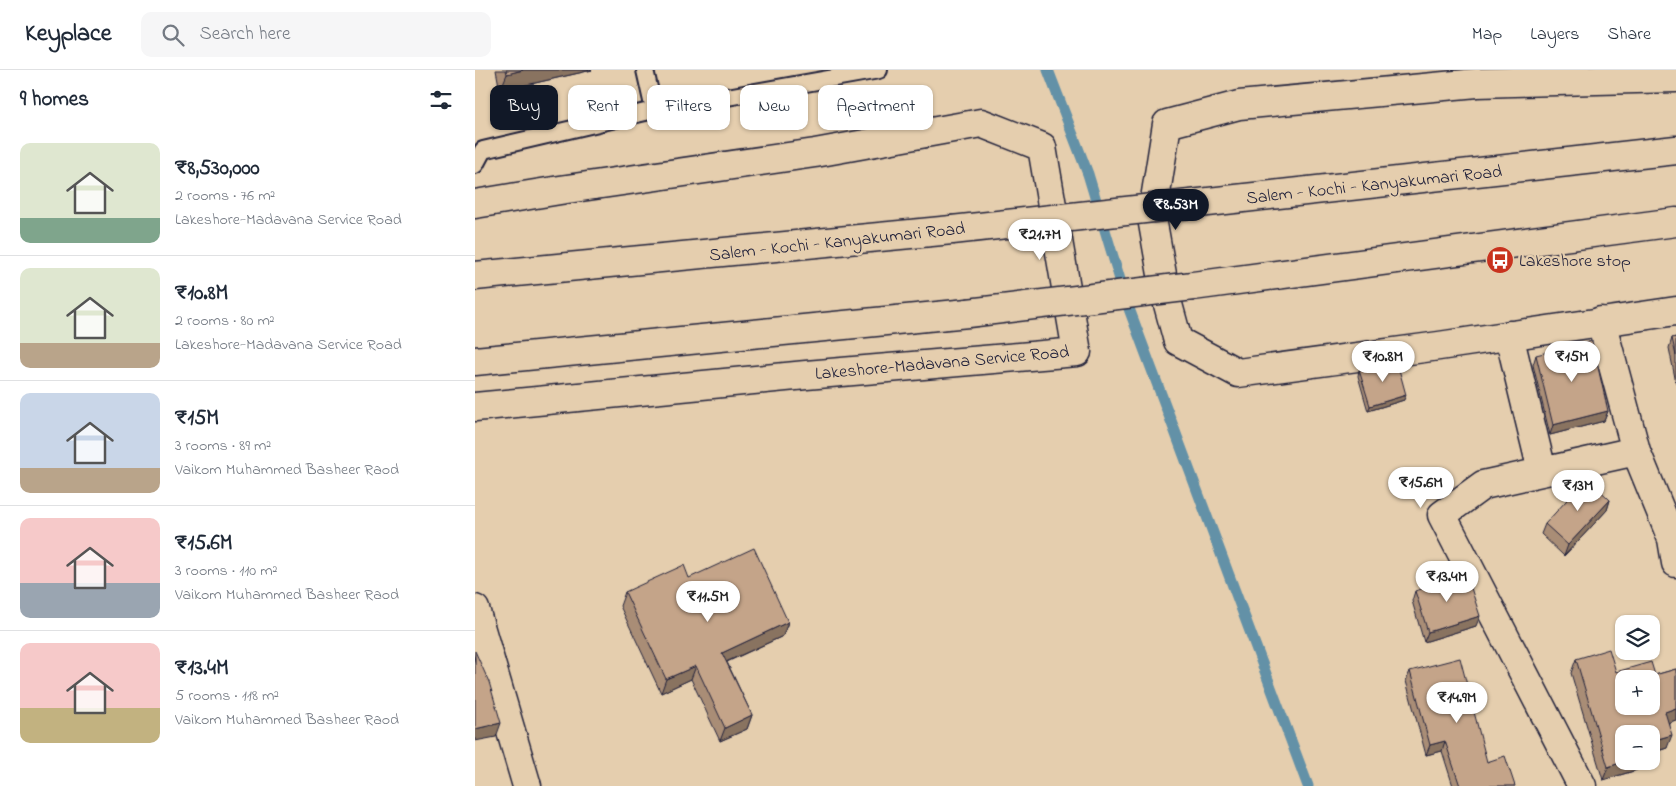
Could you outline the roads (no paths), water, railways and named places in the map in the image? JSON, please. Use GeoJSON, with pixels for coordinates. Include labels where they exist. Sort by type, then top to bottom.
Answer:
{"type":"FeatureCollection","features":[{"type":"Feature","properties":{"kind":"main road"},"geometry":{"type":"LineString","coordinates":[[1676,78],[1467,84],[1239,105],[1167,124],[1152,218],[1166,297],[1178,341],[1238,373],[1676,311]]}},
{"type":"Feature","properties":{"kind":"main road","name":"Lakeshore-Madavana Service Road"},"geometry":{"type":"LineString","coordinates":[[475,204],[815,153],[981,123],[1042,147],[1077,352],[806,375],[475,407]]}},
{"type":"Feature","properties":{"kind":"main road","name":"Salem - Kochi - Kanyakumari Road"},"geometry":{"type":"LineString","coordinates":[[475,276],[952,230],[1676,150]]}},
{"type":"Feature","properties":{"kind":"main road"},"geometry":{"type":"LineString","coordinates":[[475,360],[968,314],[1676,222]]}},
{"type":"Feature","properties":{"kind":"main road"},"geometry":{"type":"LineString","coordinates":[[1601,321],[1635,451],[1672,539],[1676,563]]}},
{"type":"Feature","properties":{"kind":"main road"},"geometry":{"type":"LineString","coordinates":[[1509,335],[1542,472]]}},
{"type":"Feature","properties":{"kind":"main road"},"geometry":{"type":"LineString","coordinates":[[1582,786],[1442,515],[1483,485],[1635,451]]}},
{"type":"Feature","properties":{"kind":"main road"},"geometry":{"type":"LineString","coordinates":[[475,609],[527,786]]}},
{"type":"Feature","properties":{"kind":"lane"},"geometry":{"type":"LineString","coordinates":[[645,70],[648,85]]}},
{"type":"Feature","properties":{"kind":"lane"},"geometry":{"type":"LineString","coordinates":[[730,96],[879,70]]}},
{"type":"Feature","properties":{"kind":"lane"},"geometry":{"type":"LineString","coordinates":[[475,165],[483,150],[647,112]]}},
{"type":"Feature","properties":{"kind":"waterway"},"geometry":{"type":"LineString","coordinates":[[1048,70],[1088,174],[1128,306],[1308,786]]}},
{"type":"Feature","properties":{"kind":"place","name":"Lakeshore stop"},"geometry":{"type":"Point","coordinates":[1500,260]}}]}
